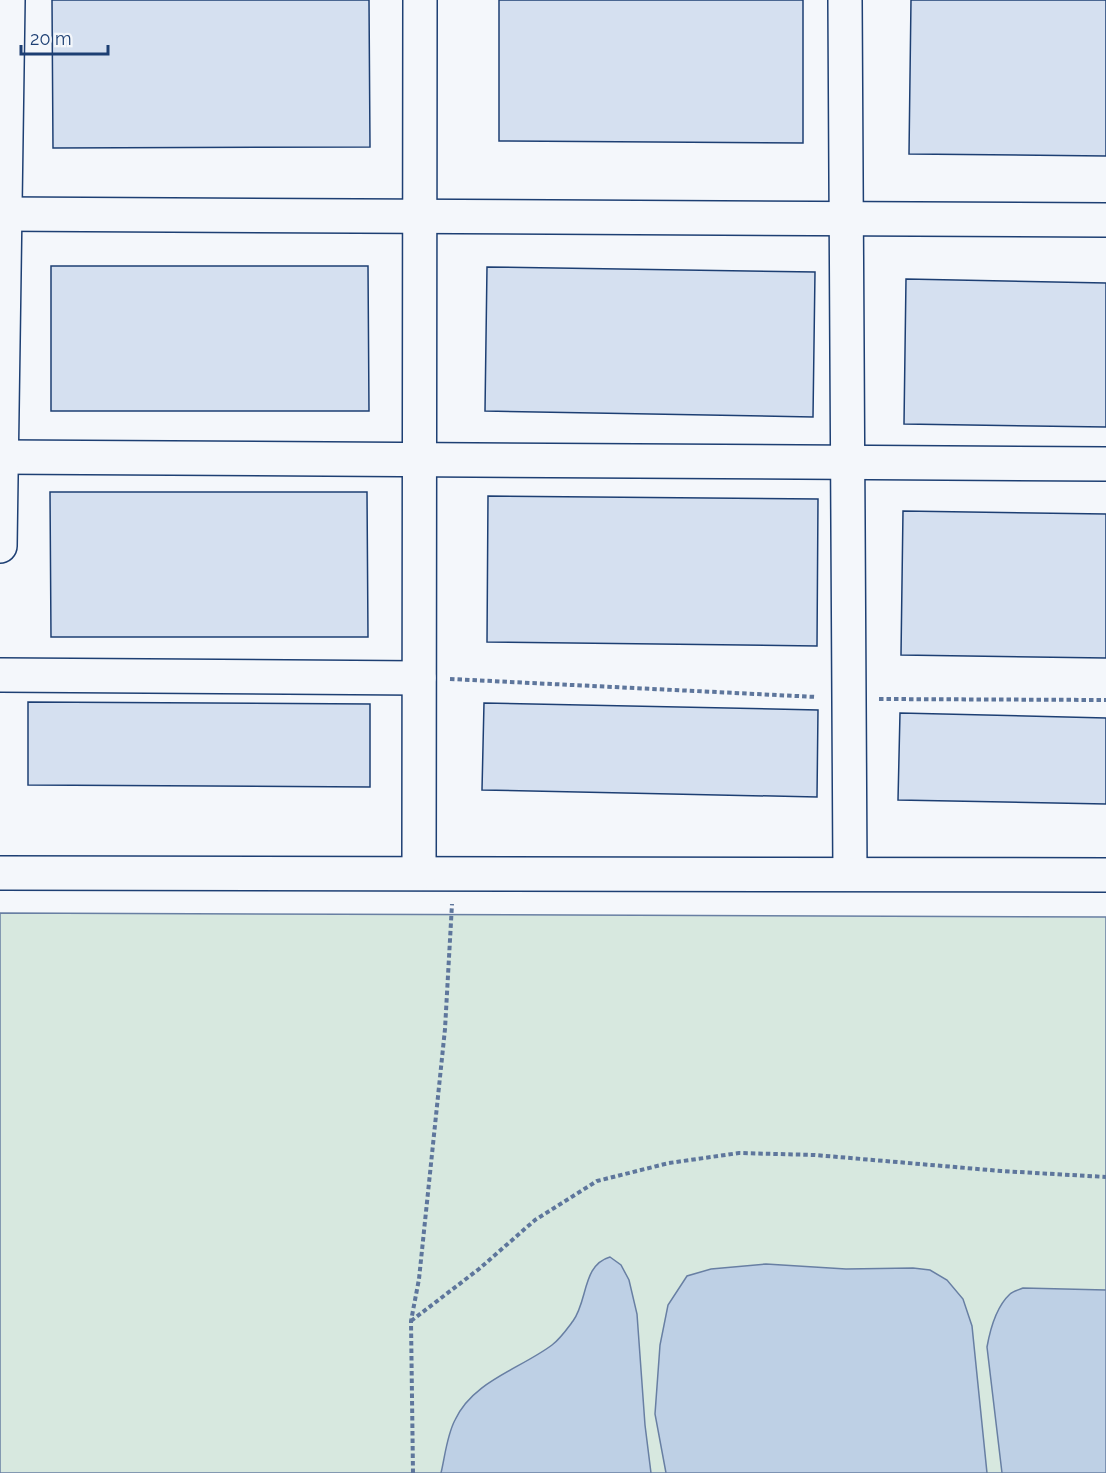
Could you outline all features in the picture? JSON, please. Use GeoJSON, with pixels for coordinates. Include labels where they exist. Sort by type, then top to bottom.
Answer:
{"type":"FeatureCollection","features":[{"type":"Feature","properties":{"kind":"street"},"geometry":{"type":"LineString","coordinates":[[0,546],[3,214],[9,0]]}},
{"type":"Feature","properties":{"kind":"street"},"geometry":{"type":"LineString","coordinates":[[418,873],[420,0]]}},
{"type":"Feature","properties":{"kind":"street"},"geometry":{"type":"LineString","coordinates":[[845,0],[850,874]]}},
{"type":"Feature","properties":{"kind":"street"},"geometry":{"type":"LineString","coordinates":[[3,214],[1106,220]]}},
{"type":"Feature","properties":{"kind":"street"},"geometry":{"type":"LineString","coordinates":[[1,458],[1106,464]]}},
{"type":"Feature","properties":{"kind":"street"},"geometry":{"type":"LineString","coordinates":[[0,675],[419,678]]}},
{"type":"Feature","properties":{"kind":"street"},"geometry":{"type":"LineString","coordinates":[[0,873],[1106,874]]}},
{"type":"Feature","properties":{"kind":"path"},"geometry":{"type":"LineString","coordinates":[[419,678],[849,699],[1106,700]]}},
{"type":"Feature","properties":{"kind":"path"},"geometry":{"type":"LineString","coordinates":[[413,1473],[411,1322],[419,1279],[444,1029],[454,874]]}},
{"type":"Feature","properties":{"kind":"path"},"geometry":{"type":"LineString","coordinates":[[411,1322],[479,1269],[535,1220],[597,1181],[669,1163],[739,1153],[815,1155],[1001,1171],[1106,1177]]}},
{"type":"Feature","properties":{"kind":"shaded area"},"geometry":{"type":"Polygon","coordinates":[[[0,913],[1106,917],[1106,1473],[0,1473],[0,913]]]}},
{"type":"Feature","properties":{"kind":"water"},"geometry":{"type":"Polygon","coordinates":[[[610,1257],[621,1265],[629,1280],[637,1314],[651,1473],[441,1473],[450,1432],[463,1407],[485,1385],[539,1354],[558,1340],[578,1313],[590,1275],[601,1261],[610,1257]]]}},
{"type":"Feature","properties":{"kind":"water"},"geometry":{"type":"Polygon","coordinates":[[[766,1264],[846,1269],[913,1268],[930,1270],[947,1280],[963,1299],[972,1326],[987,1473],[666,1473],[655,1414],[660,1345],[668,1305],[687,1276],[711,1269],[766,1264]]]}},
{"type":"Feature","properties":{"kind":"water"},"geometry":{"type":"Polygon","coordinates":[[[1023,1288],[1106,1290],[1106,1473],[1002,1473],[987,1347],[992,1326],[1001,1305],[1011,1293],[1023,1288]]]}},
{"type":"Feature","properties":{"kind":"building"},"geometry":{"type":"Polygon","coordinates":[[[52,0],[369,0],[370,147],[53,148],[52,0]]]}},
{"type":"Feature","properties":{"kind":"building"},"geometry":{"type":"Polygon","coordinates":[[[499,0],[803,0],[803,143],[499,141],[499,0]]]}},
{"type":"Feature","properties":{"kind":"building"},"geometry":{"type":"Polygon","coordinates":[[[911,0],[1106,0],[1106,156],[909,154],[911,0]]]}},
{"type":"Feature","properties":{"kind":"building"},"geometry":{"type":"Polygon","coordinates":[[[51,266],[368,266],[369,411],[51,411],[51,266]]]}},
{"type":"Feature","properties":{"kind":"building"},"geometry":{"type":"Polygon","coordinates":[[[487,267],[815,272],[813,417],[485,411],[487,267]]]}},
{"type":"Feature","properties":{"kind":"building"},"geometry":{"type":"Polygon","coordinates":[[[906,279],[1106,283],[1106,427],[904,424],[906,279]]]}},
{"type":"Feature","properties":{"kind":"building"},"geometry":{"type":"Polygon","coordinates":[[[50,492],[367,492],[368,637],[51,637],[50,492]]]}},
{"type":"Feature","properties":{"kind":"building"},"geometry":{"type":"Polygon","coordinates":[[[488,496],[818,499],[817,646],[487,642],[488,496]]]}},
{"type":"Feature","properties":{"kind":"building"},"geometry":{"type":"Polygon","coordinates":[[[903,511],[1106,514],[1106,658],[901,655],[903,511]]]}},
{"type":"Feature","properties":{"kind":"building"},"geometry":{"type":"Polygon","coordinates":[[[28,702],[370,704],[370,787],[28,785],[28,702]]]}},
{"type":"Feature","properties":{"kind":"building"},"geometry":{"type":"Polygon","coordinates":[[[484,703],[818,710],[817,797],[482,790],[484,703]]]}},
{"type":"Feature","properties":{"kind":"building"},"geometry":{"type":"Polygon","coordinates":[[[900,713],[1106,718],[1106,804],[898,800],[900,713]]]}}]}
